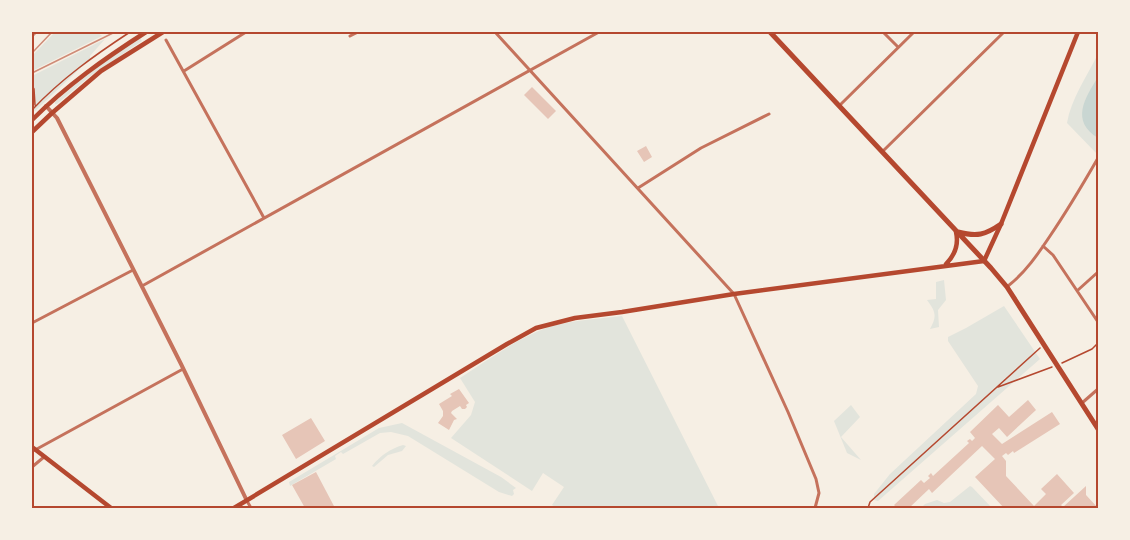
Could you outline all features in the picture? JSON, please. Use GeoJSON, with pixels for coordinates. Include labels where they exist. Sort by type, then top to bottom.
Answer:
{"type":"FeatureCollection","features":[{"type":"Feature","properties":{"kind":"highway"},"geometry":{"type":"LineString","coordinates":[[770,32],[1007,287],[1098,429]]}},
{"type":"Feature","properties":{"kind":"highway"},"geometry":{"type":"LineString","coordinates":[[956,232],[984,234],[1001,224]]}},
{"type":"Feature","properties":{"kind":"main road"},"geometry":{"type":"LineString","coordinates":[[32,120],[95,65],[146,32]]}},
{"type":"Feature","properties":{"kind":"main road"},"geometry":{"type":"LineString","coordinates":[[32,132],[101,71],[163,32]]}},
{"type":"Feature","properties":{"kind":"main road"},"geometry":{"type":"LineString","coordinates":[[234,508],[537,328],[575,318],[734,294],[984,261],[1078,32]]}},
{"type":"Feature","properties":{"kind":"main road"},"geometry":{"type":"LineString","coordinates":[[945,265],[955,252],[956,232]]}},
{"type":"Feature","properties":{"kind":"main road"},"geometry":{"type":"LineString","coordinates":[[33,448],[111,508]]}},
{"type":"Feature","properties":{"kind":"street"},"geometry":{"type":"LineString","coordinates":[[183,71],[246,32]]}},
{"type":"Feature","properties":{"kind":"street"},"geometry":{"type":"LineString","coordinates":[[350,36],[358,32]]}},
{"type":"Feature","properties":{"kind":"street"},"geometry":{"type":"LineString","coordinates":[[495,32],[734,294],[816,479],[819,493],[815,508]]}},
{"type":"Feature","properties":{"kind":"street"},"geometry":{"type":"LineString","coordinates":[[141,286],[599,32]]}},
{"type":"Feature","properties":{"kind":"street"},"geometry":{"type":"LineString","coordinates":[[883,32],[898,47]]}},
{"type":"Feature","properties":{"kind":"street"},"geometry":{"type":"LineString","coordinates":[[839,106],[914,32]]}},
{"type":"Feature","properties":{"kind":"street"},"geometry":{"type":"LineString","coordinates":[[882,152],[1004,32]]}},
{"type":"Feature","properties":{"kind":"street"},"geometry":{"type":"LineString","coordinates":[[166,40],[264,218]]}},
{"type":"Feature","properties":{"kind":"street"},"geometry":{"type":"LineString","coordinates":[[46,106],[57,118],[251,508]]}},
{"type":"Feature","properties":{"kind":"street"},"geometry":{"type":"LineString","coordinates":[[638,188],[701,148],[769,114]]}},
{"type":"Feature","properties":{"kind":"street"},"geometry":{"type":"LineString","coordinates":[[1007,287],[1017,279],[1043,246],[1098,158]]}},
{"type":"Feature","properties":{"kind":"street"},"geometry":{"type":"LineString","coordinates":[[1043,246],[1053,255],[1098,322]]}},
{"type":"Feature","properties":{"kind":"street"},"geometry":{"type":"LineString","coordinates":[[32,323],[133,270]]}},
{"type":"Feature","properties":{"kind":"street"},"geometry":{"type":"LineString","coordinates":[[1078,290],[1098,272]]}},
{"type":"Feature","properties":{"kind":"street"},"geometry":{"type":"LineString","coordinates":[[33,448],[183,369]]}},
{"type":"Feature","properties":{"kind":"street"},"geometry":{"type":"LineString","coordinates":[[1082,403],[1098,389]]}},
{"type":"Feature","properties":{"kind":"street"},"geometry":{"type":"LineString","coordinates":[[32,467],[45,457]]}},
{"type":"Feature","properties":{"kind":"path"},"geometry":{"type":"LineString","coordinates":[[32,110],[89,59],[130,32]]}},
{"type":"Feature","properties":{"kind":"path"},"geometry":{"type":"LineString","coordinates":[[32,86],[35,106]]}},
{"type":"Feature","properties":{"kind":"path"},"geometry":{"type":"LineString","coordinates":[[997,387],[1057,365],[1092,349],[1098,343]]}},
{"type":"Feature","properties":{"kind":"path"},"geometry":{"type":"LineString","coordinates":[[868,508],[870,502],[1044,345]]}},
{"type":"Feature","properties":{"kind":"shaded area"},"geometry":{"type":"Polygon","coordinates":[[[55,32],[97,32],[102,36],[32,71],[32,56],[55,32]]]}},
{"type":"Feature","properties":{"kind":"shaded area"},"geometry":{"type":"Polygon","coordinates":[[[140,38],[142,41],[89,77],[55,104],[86,76],[140,38]]]}},
{"type":"Feature","properties":{"kind":"shaded area"},"geometry":{"type":"Polygon","coordinates":[[[105,39],[90,59],[35,111],[32,109],[32,76],[105,39]]]}},
{"type":"Feature","properties":{"kind":"shaded area"},"geometry":{"type":"Polygon","coordinates":[[[1098,54],[1098,155],[1067,123],[1076,96],[1098,54]]]}},
{"type":"Feature","properties":{"kind":"shaded area"},"geometry":{"type":"Polygon","coordinates":[[[1098,77],[1098,138],[1089,131],[1082,117],[1085,101],[1098,77]]]}},
{"type":"Feature","properties":{"kind":"shaded area"},"geometry":{"type":"Polygon","coordinates":[[[944,280],[946,300],[938,310],[939,327],[930,329],[934,321],[934,314],[927,300],[936,299],[936,282],[944,280]]]}},
{"type":"Feature","properties":{"kind":"shaded area"},"geometry":{"type":"Polygon","coordinates":[[[1004,306],[1040,359],[878,501],[874,500],[874,494],[890,474],[976,394],[978,386],[948,341],[948,337],[1004,306]]]}},
{"type":"Feature","properties":{"kind":"shaded area"},"geometry":{"type":"Polygon","coordinates":[[[622,316],[719,508],[558,508],[552,505],[564,487],[543,473],[532,491],[451,438],[471,415],[475,402],[460,378],[514,343],[549,327],[576,321],[622,316]]]}},
{"type":"Feature","properties":{"kind":"shaded area"},"geometry":{"type":"Polygon","coordinates":[[[851,405],[860,417],[841,437],[861,460],[847,453],[834,421],[851,405]]]}},
{"type":"Feature","properties":{"kind":"shaded area"},"geometry":{"type":"Polygon","coordinates":[[[402,423],[501,477],[516,488],[513,490],[514,494],[512,496],[499,492],[408,436],[391,432],[380,433],[343,454],[341,452],[335,456],[336,459],[290,486],[289,482],[379,428],[402,423]]]}},
{"type":"Feature","properties":{"kind":"shaded area"},"geometry":{"type":"Polygon","coordinates":[[[403,445],[406,446],[402,451],[388,455],[374,467],[372,466],[386,453],[403,445]]]}},
{"type":"Feature","properties":{"kind":"shaded area"},"geometry":{"type":"Polygon","coordinates":[[[970,486],[992,508],[921,508],[937,500],[944,503],[950,502],[970,486]]]}},
{"type":"Feature","properties":{"kind":"building"},"geometry":{"type":"Polygon","coordinates":[[[532,87],[556,111],[548,119],[524,95],[532,87]]]}},
{"type":"Feature","properties":{"kind":"building"},"geometry":{"type":"Polygon","coordinates":[[[646,146],[652,157],[644,162],[637,151],[646,146]]]}},
{"type":"Feature","properties":{"kind":"building"},"geometry":{"type":"Polygon","coordinates":[[[459,389],[469,403],[465,409],[460,406],[452,411],[451,413],[457,419],[454,420],[449,430],[438,423],[443,416],[439,404],[459,389]]]}},
{"type":"Feature","properties":{"kind":"building"},"geometry":{"type":"Polygon","coordinates":[[[1028,400],[1036,410],[1007,437],[999,428],[992,434],[1002,444],[1052,412],[1060,424],[1014,453],[1013,451],[1002,456],[1006,461],[1006,476],[1034,506],[1046,494],[1041,489],[1057,474],[1074,493],[1061,505],[1063,507],[1086,486],[1086,495],[1098,508],[1004,508],[975,477],[995,459],[982,446],[932,493],[929,489],[909,508],[897,508],[894,505],[921,480],[924,483],[930,478],[928,476],[931,473],[933,476],[969,443],[967,441],[970,439],[972,441],[975,438],[970,432],[998,405],[1009,417],[1028,400]]]}},
{"type":"Feature","properties":{"kind":"building"},"geometry":{"type":"Polygon","coordinates":[[[311,418],[325,441],[296,459],[282,435],[311,418]]]}},
{"type":"Feature","properties":{"kind":"building"},"geometry":{"type":"Polygon","coordinates":[[[316,472],[335,508],[305,508],[292,485],[316,472]]]}},
{"type":"Feature","properties":{"kind":"railway"},"geometry":{"type":"LineString","coordinates":[[32,37],[37,32]]}},
{"type":"Feature","properties":{"kind":"railway"},"geometry":{"type":"LineString","coordinates":[[32,53],[52,32]]}},
{"type":"Feature","properties":{"kind":"railway"},"geometry":{"type":"LineString","coordinates":[[32,73],[115,32]]}}]}
